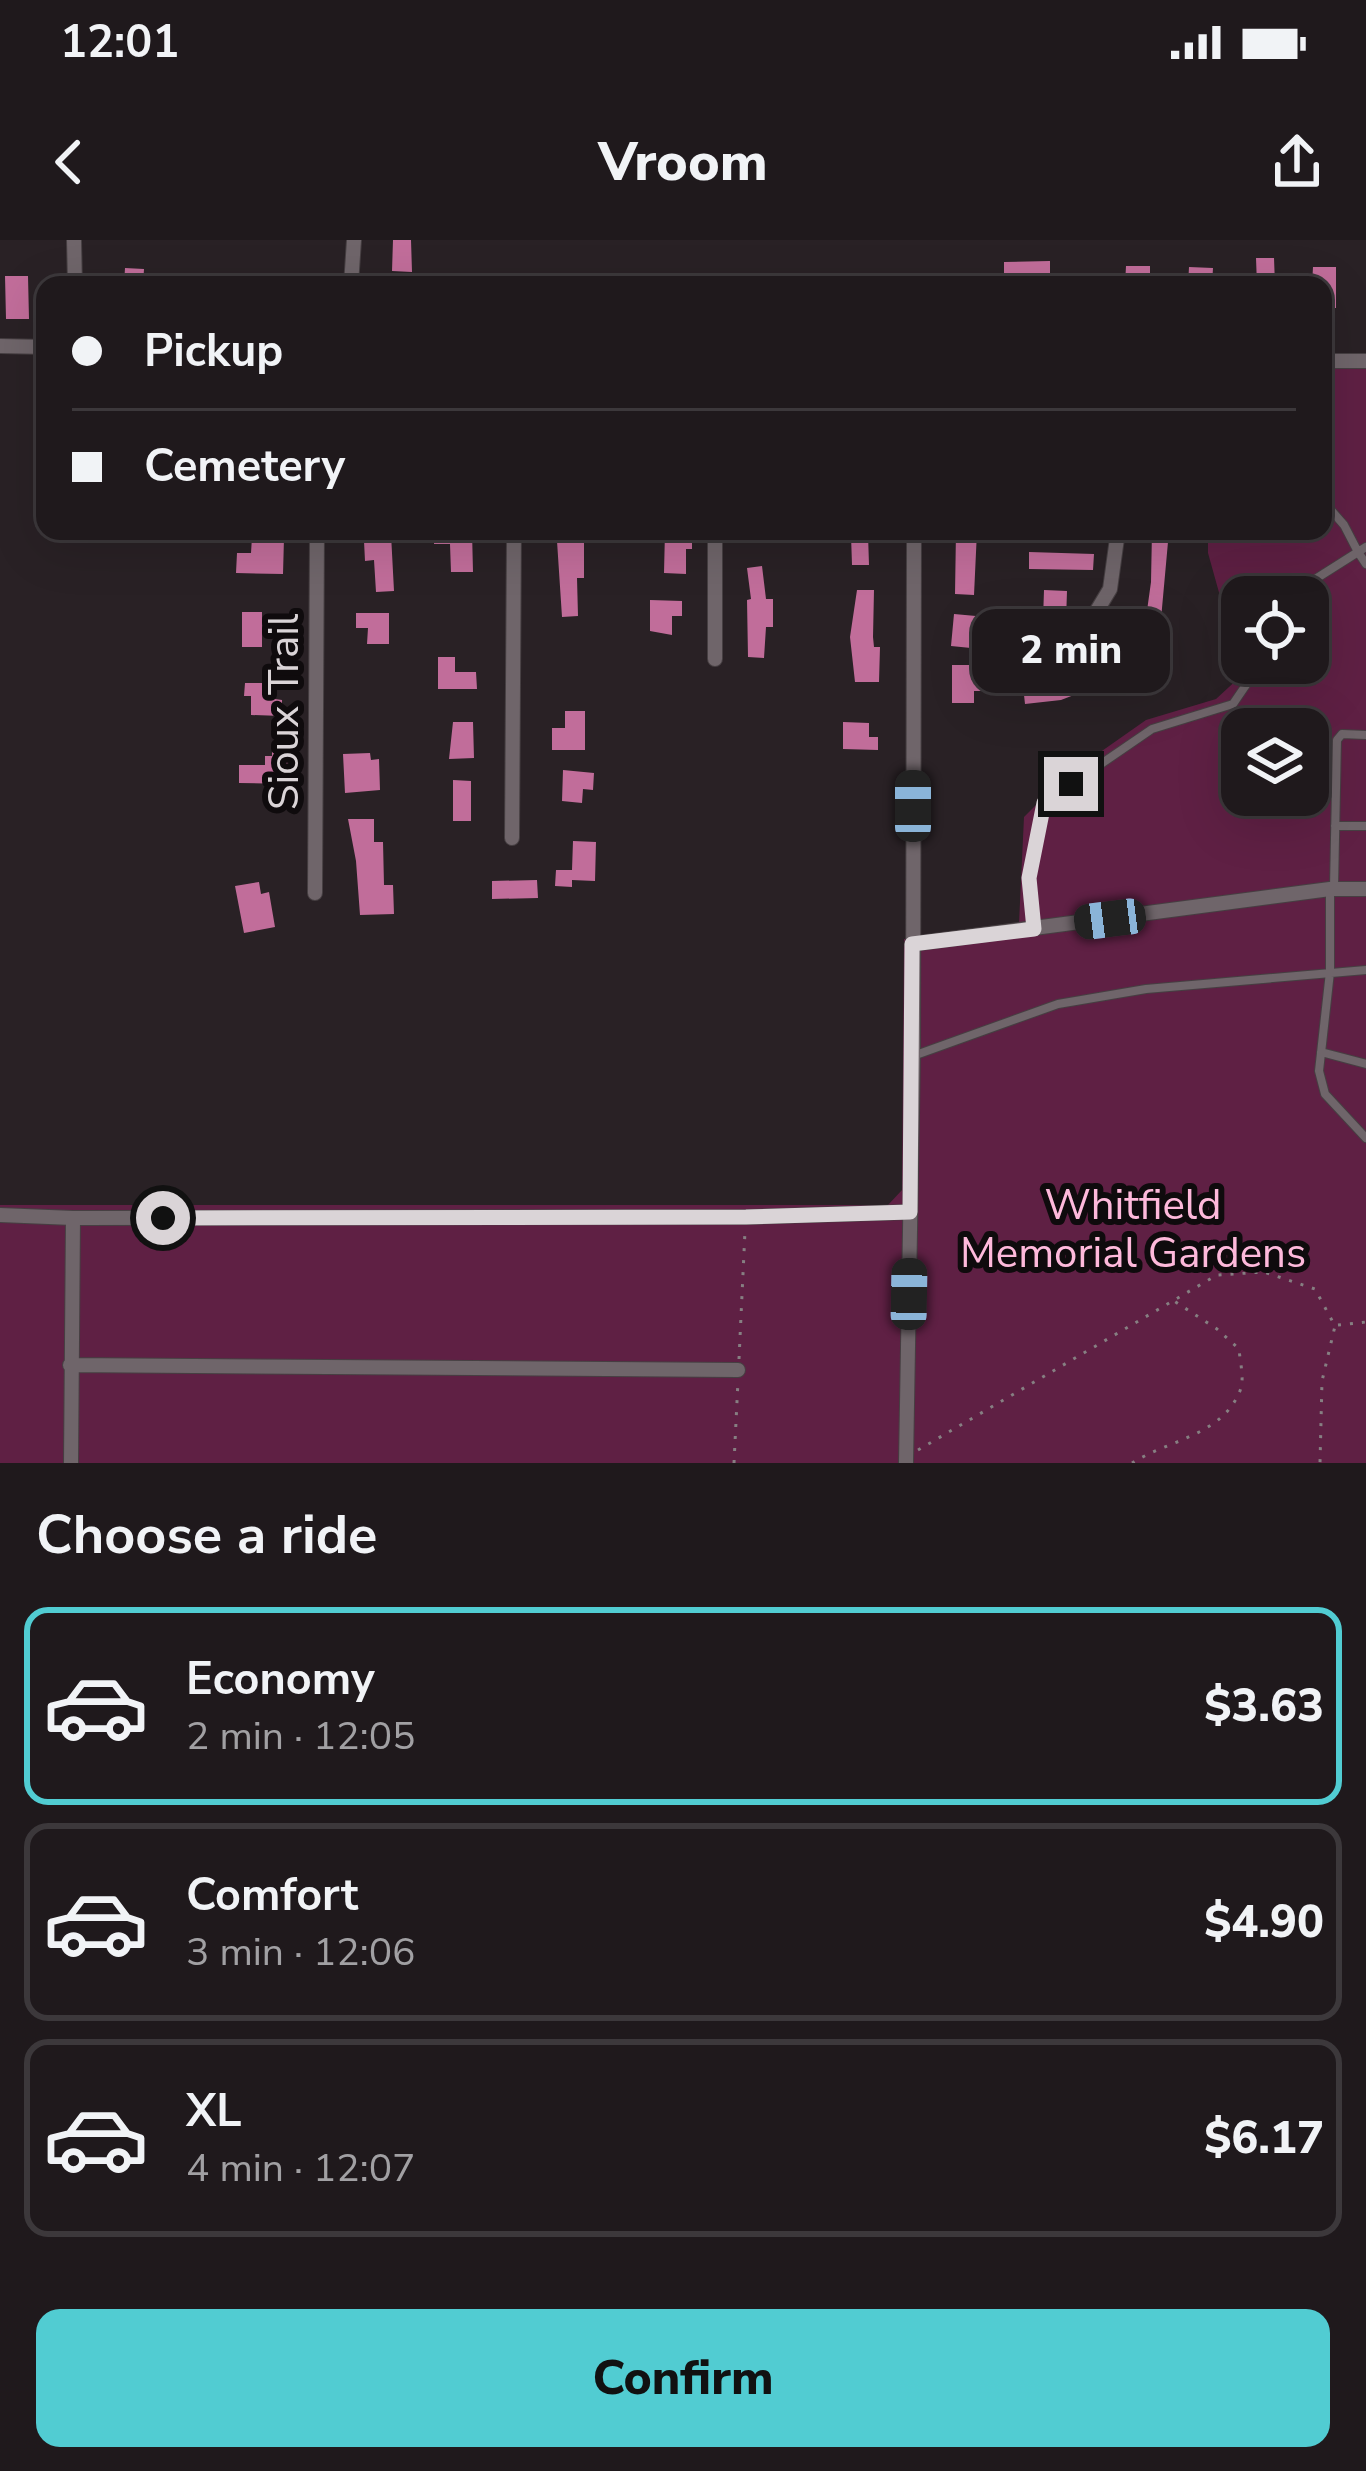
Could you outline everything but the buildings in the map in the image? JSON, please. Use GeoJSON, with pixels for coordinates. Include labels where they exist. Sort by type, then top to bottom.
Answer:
{"type":"FeatureCollection","features":[{"type":"Feature","properties":{"kind":"street"},"geometry":{"type":"LineString","coordinates":[[74,240],[75,276]]}},
{"type":"Feature","properties":{"kind":"street"},"geometry":{"type":"LineString","coordinates":[[352,276],[354,240]]}},
{"type":"Feature","properties":{"kind":"street"},"geometry":{"type":"LineString","coordinates":[[0,346],[36,346]]}},
{"type":"Feature","properties":{"kind":"street"},"geometry":{"type":"LineString","coordinates":[[1332,361],[1366,361]]}},
{"type":"Feature","properties":{"kind":"street","name":"Sioux Trail"},"geometry":{"type":"LineString","coordinates":[[315,893],[317,540]]}},
{"type":"Feature","properties":{"kind":"street"},"geometry":{"type":"LineString","coordinates":[[512,838],[514,540]]}},
{"type":"Feature","properties":{"kind":"street"},"geometry":{"type":"LineString","coordinates":[[715,540],[715,659]]}},
{"type":"Feature","properties":{"kind":"street"},"geometry":{"type":"LineString","coordinates":[[906,1460],[914,540]]}},
{"type":"Feature","properties":{"kind":"street"},"geometry":{"type":"LineString","coordinates":[[997,658],[1075,647],[1110,589],[1117,540]]}},
{"type":"Feature","properties":{"kind":"street"},"geometry":{"type":"LineString","coordinates":[[912,944],[1332,889],[1366,889]]}},
{"type":"Feature","properties":{"kind":"street"},"geometry":{"type":"LineString","coordinates":[[0,1215],[746,1217],[910,1212]]}},
{"type":"Feature","properties":{"kind":"street"},"geometry":{"type":"LineString","coordinates":[[70,1463],[73,1218]]}},
{"type":"Feature","properties":{"kind":"street"},"geometry":{"type":"LineString","coordinates":[[70,1365],[738,1370]]}},
{"type":"Feature","properties":{"kind":"lane"},"geometry":{"type":"LineString","coordinates":[[1332,511],[1362,550],[1366,564]]}},
{"type":"Feature","properties":{"kind":"lane"},"geometry":{"type":"LineString","coordinates":[[1320,576],[1362,550]]}},
{"type":"Feature","properties":{"kind":"lane"},"geometry":{"type":"LineString","coordinates":[[1034,929],[1029,878],[1044,803],[1152,729],[1233,704],[1247,684]]}},
{"type":"Feature","properties":{"kind":"lane"},"geometry":{"type":"LineString","coordinates":[[1366,735],[1342,734],[1337,740],[1330,972],[1319,1071],[1325,1094],[1366,1138]]}},
{"type":"Feature","properties":{"kind":"lane"},"geometry":{"type":"LineString","coordinates":[[1335,826],[1366,826]]}},
{"type":"Feature","properties":{"kind":"lane"},"geometry":{"type":"LineString","coordinates":[[913,1055],[1058,1004],[1146,989],[1366,970]]}},
{"type":"Feature","properties":{"kind":"lane"},"geometry":{"type":"LineString","coordinates":[[1321,1052],[1366,1064]]}},
{"type":"Feature","properties":{"kind":"path"},"geometry":{"type":"LineString","coordinates":[[734,1463],[746,1217]]}},
{"type":"Feature","properties":{"kind":"path"},"geometry":{"type":"LineString","coordinates":[[906,1460],[1171,1299],[1217,1275],[1264,1272],[1315,1288],[1335,1326],[1322,1382],[1320,1463]]}},
{"type":"Feature","properties":{"kind":"path"},"geometry":{"type":"LineString","coordinates":[[1132,1463],[1193,1436],[1224,1416],[1242,1385],[1239,1349],[1171,1299]]}},
{"type":"Feature","properties":{"kind":"path"},"geometry":{"type":"LineString","coordinates":[[1335,1326],[1366,1322]]}},
{"type":"Feature","properties":{"kind":"green space","name":"Whitfield Memorial Gardens"},"geometry":{"type":"Polygon","coordinates":[[[1332,367],[1366,367],[1366,1463],[0,1463],[0,1205],[888,1205],[902,1190],[904,939],[1019,923],[1024,817],[1062,779],[1146,720],[1216,699],[1232,684],[1329,684],[1329,576],[1221,576],[1221,600],[1208,540],[1332,540],[1332,367]]]}},
{"type":"Feature","properties":{"kind":"route"},"geometry":{"type":"LineString","coordinates":[[163,1218],[746,1217],[910,1212],[912,944],[1034,929],[1029,878],[1044,803],[1071,784]]}}]}
